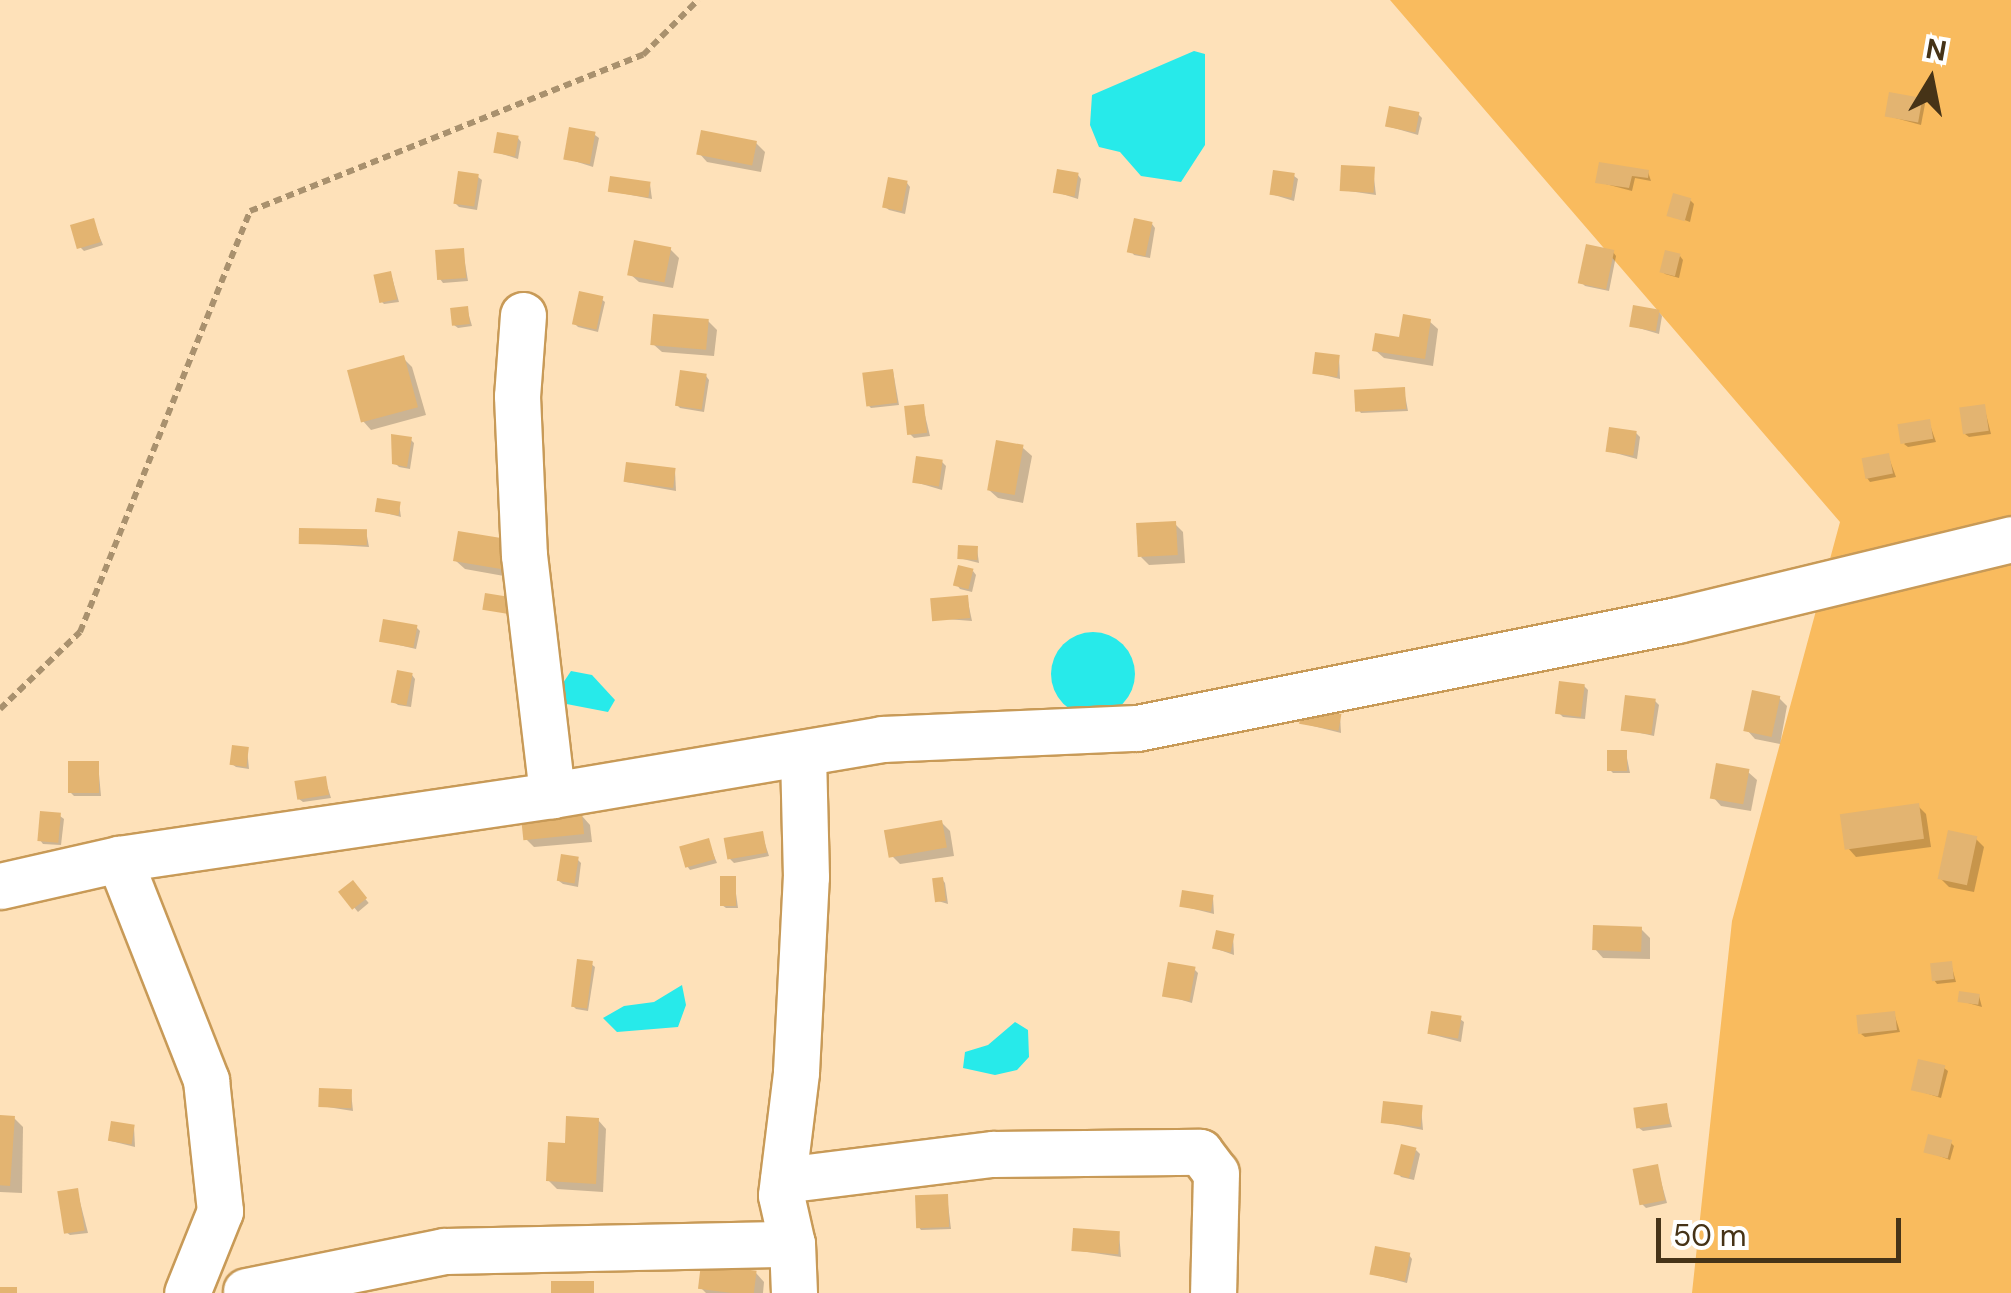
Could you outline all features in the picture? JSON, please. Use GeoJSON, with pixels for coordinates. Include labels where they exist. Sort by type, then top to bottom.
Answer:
{"type":"FeatureCollection","features":[{"type":"Feature","properties":{"kind":"street"},"geometry":{"type":"LineString","coordinates":[[523,315],[518,396],[524,556],[552,795]]}},
{"type":"Feature","properties":{"kind":"street"},"geometry":{"type":"LineString","coordinates":[[0,886],[120,859],[552,795],[882,738],[1137,728],[1677,620],[2011,539]]}},
{"type":"Feature","properties":{"kind":"street"},"geometry":{"type":"LineString","coordinates":[[794,1293],[792,1244],[781,1195],[796,1072],[806,877],[804,753]]}},
{"type":"Feature","properties":{"kind":"street"},"geometry":{"type":"LineString","coordinates":[[120,859],[206,1080],[220,1210],[187,1293]]}},
{"type":"Feature","properties":{"kind":"street"},"geometry":{"type":"LineString","coordinates":[[783,1180],[994,1154],[1200,1152],[1216,1173],[1214,1293]]}},
{"type":"Feature","properties":{"kind":"street"},"geometry":{"type":"LineString","coordinates":[[246,1291],[444,1250],[792,1244]]}},
{"type":"Feature","properties":{"kind":"path"},"geometry":{"type":"LineString","coordinates":[[0,709],[80,632],[250,211],[644,55],[698,0]]}},
{"type":"Feature","properties":{"kind":"shaded area"},"geometry":{"type":"Polygon","coordinates":[[[1390,0],[2011,0],[2011,1293],[1692,1293],[1732,921],[1840,522],[1390,0]]]}},
{"type":"Feature","properties":{"kind":"water"},"geometry":{"type":"Polygon","coordinates":[[[1194,51],[1205,54],[1205,145],[1181,182],[1141,176],[1120,152],[1099,147],[1090,125],[1092,95],[1194,51]]]}},
{"type":"Feature","properties":{"kind":"water"},"geometry":{"type":"Polygon","coordinates":[[[1093,632],[1109,635],[1123,644],[1132,658],[1132,690],[1123,704],[1109,713],[1093,716],[1077,713],[1063,704],[1054,690],[1051,674],[1054,658],[1063,644],[1077,635],[1093,632]]]}},
{"type":"Feature","properties":{"kind":"water"},"geometry":{"type":"Polygon","coordinates":[[[571,671],[592,675],[615,700],[608,712],[551,701],[571,671]]]}},
{"type":"Feature","properties":{"kind":"water"},"geometry":{"type":"Polygon","coordinates":[[[682,985],[686,1005],[678,1027],[617,1032],[603,1018],[624,1006],[654,1002],[682,985]]]}},
{"type":"Feature","properties":{"kind":"water"},"geometry":{"type":"Polygon","coordinates":[[[1015,1022],[1028,1030],[1029,1057],[1017,1070],[995,1075],[963,1068],[965,1052],[988,1045],[1015,1022]]]}},
{"type":"Feature","properties":{"kind":"building"},"geometry":{"type":"Polygon","coordinates":[[[1889,92],[1922,98],[1918,123],[1885,117],[1889,92]]]}},
{"type":"Feature","properties":{"kind":"building"},"geometry":{"type":"Polygon","coordinates":[[[1389,106],[1419,112],[1415,133],[1385,127],[1389,106]]]}},
{"type":"Feature","properties":{"kind":"building"},"geometry":{"type":"Polygon","coordinates":[[[569,127],[596,132],[590,164],[563,159],[569,127]]]}},
{"type":"Feature","properties":{"kind":"building"},"geometry":{"type":"Polygon","coordinates":[[[701,130],[757,141],[752,165],[696,155],[701,130]]]}},
{"type":"Feature","properties":{"kind":"building"},"geometry":{"type":"Polygon","coordinates":[[[497,132],[519,136],[515,157],[493,153],[497,132]]]}},
{"type":"Feature","properties":{"kind":"building"},"geometry":{"type":"Polygon","coordinates":[[[1599,162],[1649,170],[1648,178],[1632,176],[1629,188],[1595,183],[1599,162]]]}},
{"type":"Feature","properties":{"kind":"building"},"geometry":{"type":"Polygon","coordinates":[[[1341,165],[1375,167],[1374,193],[1340,191],[1341,165]]]}},
{"type":"Feature","properties":{"kind":"building"},"geometry":{"type":"Polygon","coordinates":[[[1057,169],[1079,173],[1074,196],[1053,193],[1057,169]]]}},
{"type":"Feature","properties":{"kind":"building"},"geometry":{"type":"Polygon","coordinates":[[[1273,170],[1295,173],[1291,198],[1270,195],[1273,170]]]}},
{"type":"Feature","properties":{"kind":"building"},"geometry":{"type":"Polygon","coordinates":[[[458,171],[479,174],[474,207],[453,204],[458,171]]]}},
{"type":"Feature","properties":{"kind":"building"},"geometry":{"type":"Polygon","coordinates":[[[610,176],[651,182],[648,198],[608,192],[610,176]]]}},
{"type":"Feature","properties":{"kind":"building"},"geometry":{"type":"Polygon","coordinates":[[[888,177],[908,181],[902,211],[882,207],[888,177]]]}},
{"type":"Feature","properties":{"kind":"building"},"geometry":{"type":"Polygon","coordinates":[[[1673,193],[1691,198],[1685,221],[1666,216],[1673,193]]]}},
{"type":"Feature","properties":{"kind":"building"},"geometry":{"type":"Polygon","coordinates":[[[94,218],[101,242],[77,249],[70,225],[94,218]]]}},
{"type":"Feature","properties":{"kind":"building"},"geometry":{"type":"Polygon","coordinates":[[[1134,218],[1153,222],[1145,256],[1127,252],[1134,218]]]}},
{"type":"Feature","properties":{"kind":"building"},"geometry":{"type":"Polygon","coordinates":[[[634,240],[671,247],[664,283],[627,275],[634,240]]]}},
{"type":"Feature","properties":{"kind":"building"},"geometry":{"type":"Polygon","coordinates":[[[1586,244],[1614,250],[1606,289],[1578,283],[1586,244]]]}},
{"type":"Feature","properties":{"kind":"building"},"geometry":{"type":"Polygon","coordinates":[[[464,248],[466,278],[437,280],[435,250],[464,248]]]}},
{"type":"Feature","properties":{"kind":"building"},"geometry":{"type":"Polygon","coordinates":[[[1665,250],[1681,254],[1675,276],[1659,272],[1665,250]]]}},
{"type":"Feature","properties":{"kind":"building"},"geometry":{"type":"Polygon","coordinates":[[[391,271],[397,299],[379,303],[373,275],[391,271]]]}},
{"type":"Feature","properties":{"kind":"building"},"geometry":{"type":"Polygon","coordinates":[[[579,291],[603,296],[596,329],[572,324],[579,291]]]}},
{"type":"Feature","properties":{"kind":"building"},"geometry":{"type":"Polygon","coordinates":[[[1633,305],[1660,310],[1656,331],[1629,327],[1633,305]]]}},
{"type":"Feature","properties":{"kind":"building"},"geometry":{"type":"Polygon","coordinates":[[[468,306],[470,324],[452,326],[450,308],[468,306]]]}},
{"type":"Feature","properties":{"kind":"building"},"geometry":{"type":"Polygon","coordinates":[[[653,314],[709,319],[706,350],[650,345],[653,314]]]}},
{"type":"Feature","properties":{"kind":"building"},"geometry":{"type":"Polygon","coordinates":[[[1403,314],[1431,319],[1425,359],[1372,351],[1375,333],[1399,337],[1403,314]]]}},
{"type":"Feature","properties":{"kind":"building"},"geometry":{"type":"Polygon","coordinates":[[[1315,352],[1340,355],[1337,377],[1312,374],[1315,352]]]}},
{"type":"Feature","properties":{"kind":"building"},"geometry":{"type":"Polygon","coordinates":[[[404,355],[418,407],[361,422],[347,370],[404,355]]]}},
{"type":"Feature","properties":{"kind":"building"},"geometry":{"type":"Polygon","coordinates":[[[893,369],[897,403],[866,407],[862,373],[893,369]]]}},
{"type":"Feature","properties":{"kind":"building"},"geometry":{"type":"Polygon","coordinates":[[[680,370],[707,374],[702,409],[675,406],[680,370]]]}},
{"type":"Feature","properties":{"kind":"building"},"geometry":{"type":"Polygon","coordinates":[[[1405,387],[1406,409],[1355,412],[1354,390],[1405,387]]]}},
{"type":"Feature","properties":{"kind":"building"},"geometry":{"type":"Polygon","coordinates":[[[924,404],[927,433],[907,435],[904,406],[924,404]]]}},
{"type":"Feature","properties":{"kind":"building"},"geometry":{"type":"Polygon","coordinates":[[[1985,404],[1989,431],[1963,434],[1959,408],[1985,404]]]}},
{"type":"Feature","properties":{"kind":"building"},"geometry":{"type":"Polygon","coordinates":[[[1930,419],[1933,439],[1901,444],[1897,424],[1930,419]]]}},
{"type":"Feature","properties":{"kind":"building"},"geometry":{"type":"Polygon","coordinates":[[[1609,427],[1637,431],[1633,456],[1606,452],[1609,427]]]}},
{"type":"Feature","properties":{"kind":"building"},"geometry":{"type":"Polygon","coordinates":[[[391,434],[412,437],[407,467],[392,464],[391,434]]]}},
{"type":"Feature","properties":{"kind":"building"},"geometry":{"type":"Polygon","coordinates":[[[996,440],[1024,445],[1015,495],[987,490],[996,440]]]}},
{"type":"Feature","properties":{"kind":"building"},"geometry":{"type":"Polygon","coordinates":[[[1889,453],[1893,474],[1866,479],[1862,458],[1889,453]]]}},
{"type":"Feature","properties":{"kind":"building"},"geometry":{"type":"Polygon","coordinates":[[[916,456],[943,460],[939,486],[912,483],[916,456]]]}},
{"type":"Feature","properties":{"kind":"building"},"geometry":{"type":"Polygon","coordinates":[[[626,462],[676,468],[673,488],[624,482],[626,462]]]}},
{"type":"Feature","properties":{"kind":"building"},"geometry":{"type":"Polygon","coordinates":[[[377,498],[401,502],[399,516],[375,512],[377,498]]]}},
{"type":"Feature","properties":{"kind":"building"},"geometry":{"type":"Polygon","coordinates":[[[1176,521],[1178,555],[1138,557],[1136,523],[1176,521]]]}},
{"type":"Feature","properties":{"kind":"building"},"geometry":{"type":"Polygon","coordinates":[[[299,528],[367,529],[367,545],[299,544],[299,528]]]}},
{"type":"Feature","properties":{"kind":"building"},"geometry":{"type":"Polygon","coordinates":[[[458,531],[501,538],[507,570],[453,561],[458,531]]]}},
{"type":"Feature","properties":{"kind":"building"},"geometry":{"type":"Polygon","coordinates":[[[958,545],[978,546],[977,560],[957,559],[958,545]]]}},
{"type":"Feature","properties":{"kind":"building"},"geometry":{"type":"Polygon","coordinates":[[[958,565],[974,569],[968,589],[953,585],[958,565]]]}},
{"type":"Feature","properties":{"kind":"building"},"geometry":{"type":"Polygon","coordinates":[[[485,593],[510,597],[507,614],[482,610],[485,593]]]}},
{"type":"Feature","properties":{"kind":"building"},"geometry":{"type":"Polygon","coordinates":[[[968,595],[970,618],[932,621],[930,598],[968,595]]]}},
{"type":"Feature","properties":{"kind":"building"},"geometry":{"type":"Polygon","coordinates":[[[383,619],[417,625],[413,648],[379,642],[383,619]]]}},
{"type":"Feature","properties":{"kind":"building"},"geometry":{"type":"Polygon","coordinates":[[[397,670],[413,673],[406,705],[391,702],[397,670]]]}},
{"type":"Feature","properties":{"kind":"building"},"geometry":{"type":"Polygon","coordinates":[[[1559,681],[1585,684],[1581,717],[1555,714],[1559,681]]]}},
{"type":"Feature","properties":{"kind":"building"},"geometry":{"type":"Polygon","coordinates":[[[1752,690],[1780,696],[1772,737],[1743,731],[1752,690]]]}},
{"type":"Feature","properties":{"kind":"building"},"geometry":{"type":"Polygon","coordinates":[[[1625,695],[1656,699],[1651,735],[1621,731],[1625,695]]]}},
{"type":"Feature","properties":{"kind":"building"},"geometry":{"type":"Polygon","coordinates":[[[1302,707],[1341,714],[1338,731],[1299,724],[1302,707]]]}},
{"type":"Feature","properties":{"kind":"building"},"geometry":{"type":"Polygon","coordinates":[[[232,745],[249,747],[246,767],[230,765],[232,745]]]}},
{"type":"Feature","properties":{"kind":"building"},"geometry":{"type":"Polygon","coordinates":[[[1607,750],[1627,750],[1627,771],[1607,771],[1607,750]]]}},
{"type":"Feature","properties":{"kind":"building"},"geometry":{"type":"Polygon","coordinates":[[[68,761],[99,761],[99,793],[68,793],[68,761]]]}},
{"type":"Feature","properties":{"kind":"building"},"geometry":{"type":"Polygon","coordinates":[[[1716,763],[1749,769],[1743,804],[1710,798],[1716,763]]]}},
{"type":"Feature","properties":{"kind":"building"},"geometry":{"type":"Polygon","coordinates":[[[326,776],[329,795],[297,800],[294,781],[326,776]]]}},
{"type":"Feature","properties":{"kind":"building"},"geometry":{"type":"Polygon","coordinates":[[[1919,803],[1924,839],[1845,850],[1840,814],[1919,803]]]}},
{"type":"Feature","properties":{"kind":"building"},"geometry":{"type":"Polygon","coordinates":[[[40,811],[61,813],[58,843],[37,841],[40,811]]]}},
{"type":"Feature","properties":{"kind":"building"},"geometry":{"type":"Polygon","coordinates":[[[582,814],[584,834],[523,840],[521,820],[582,814]]]}},
{"type":"Feature","properties":{"kind":"building"},"geometry":{"type":"Polygon","coordinates":[[[942,820],[947,848],[889,858],[884,830],[942,820]]]}},
{"type":"Feature","properties":{"kind":"building"},"geometry":{"type":"Polygon","coordinates":[[[1948,830],[1977,836],[1967,885],[1938,879],[1948,830]]]}},
{"type":"Feature","properties":{"kind":"building"},"geometry":{"type":"Polygon","coordinates":[[[763,831],[767,853],[727,860],[724,838],[763,831]]]}},
{"type":"Feature","properties":{"kind":"building"},"geometry":{"type":"Polygon","coordinates":[[[709,838],[715,859],[685,868],[679,847],[709,838]]]}},
{"type":"Feature","properties":{"kind":"building"},"geometry":{"type":"Polygon","coordinates":[[[561,854],[579,857],[575,883],[557,881],[561,854]]]}},
{"type":"Feature","properties":{"kind":"building"},"geometry":{"type":"Polygon","coordinates":[[[720,876],[736,876],[736,906],[720,906],[720,876]]]}},
{"type":"Feature","properties":{"kind":"building"},"geometry":{"type":"Polygon","coordinates":[[[943,877],[946,901],[935,902],[932,878],[943,877]]]}},
{"type":"Feature","properties":{"kind":"building"},"geometry":{"type":"Polygon","coordinates":[[[353,880],[367,898],[352,910],[338,892],[353,880]]]}},
{"type":"Feature","properties":{"kind":"building"},"geometry":{"type":"Polygon","coordinates":[[[1182,890],[1214,895],[1211,912],[1179,907],[1182,890]]]}},
{"type":"Feature","properties":{"kind":"building"},"geometry":{"type":"Polygon","coordinates":[[[1593,925],[1642,927],[1641,952],[1592,950],[1593,925]]]}},
{"type":"Feature","properties":{"kind":"building"},"geometry":{"type":"Polygon","coordinates":[[[1216,930],[1235,934],[1231,953],[1212,949],[1216,930]]]}},
{"type":"Feature","properties":{"kind":"building"},"geometry":{"type":"Polygon","coordinates":[[[577,959],[593,961],[587,1009],[571,1007],[577,959]]]}},
{"type":"Feature","properties":{"kind":"building"},"geometry":{"type":"Polygon","coordinates":[[[1952,961],[1954,979],[1932,981],[1930,963],[1952,961]]]}},
{"type":"Feature","properties":{"kind":"building"},"geometry":{"type":"Polygon","coordinates":[[[1168,962],[1196,967],[1189,1001],[1162,996],[1168,962]]]}},
{"type":"Feature","properties":{"kind":"building"},"geometry":{"type":"Polygon","coordinates":[[[1959,991],[1980,994],[1978,1005],[1957,1002],[1959,991]]]}},
{"type":"Feature","properties":{"kind":"building"},"geometry":{"type":"Polygon","coordinates":[[[1431,1011],[1462,1016],[1458,1039],[1427,1034],[1431,1011]]]}},
{"type":"Feature","properties":{"kind":"building"},"geometry":{"type":"Polygon","coordinates":[[[1895,1011],[1897,1030],[1858,1034],[1856,1015],[1895,1011]]]}},
{"type":"Feature","properties":{"kind":"building"},"geometry":{"type":"Polygon","coordinates":[[[1918,1059],[1945,1065],[1938,1096],[1911,1090],[1918,1059]]]}},
{"type":"Feature","properties":{"kind":"building"},"geometry":{"type":"Polygon","coordinates":[[[319,1088],[352,1089],[351,1108],[318,1107],[319,1088]]]}},
{"type":"Feature","properties":{"kind":"building"},"geometry":{"type":"Polygon","coordinates":[[[1383,1101],[1423,1105],[1420,1127],[1381,1123],[1383,1101]]]}},
{"type":"Feature","properties":{"kind":"building"},"geometry":{"type":"Polygon","coordinates":[[[1667,1103],[1670,1124],[1636,1129],[1633,1108],[1667,1103]]]}},
{"type":"Feature","properties":{"kind":"building"},"geometry":{"type":"Polygon","coordinates":[[[0,1115],[15,1116],[10,1186],[0,1185],[0,1115]]]}},
{"type":"Feature","properties":{"kind":"building"},"geometry":{"type":"Polygon","coordinates":[[[566,1116],[599,1118],[596,1184],[546,1181],[548,1142],[565,1143],[566,1116]]]}},
{"type":"Feature","properties":{"kind":"building"},"geometry":{"type":"Polygon","coordinates":[[[111,1121],[135,1125],[132,1145],[108,1141],[111,1121]]]}},
{"type":"Feature","properties":{"kind":"building"},"geometry":{"type":"Polygon","coordinates":[[[1928,1134],[1952,1140],[1948,1158],[1923,1152],[1928,1134]]]}},
{"type":"Feature","properties":{"kind":"building"},"geometry":{"type":"Polygon","coordinates":[[[1401,1144],[1417,1148],[1409,1178],[1394,1174],[1401,1144]]]}},
{"type":"Feature","properties":{"kind":"building"},"geometry":{"type":"Polygon","coordinates":[[[1658,1164],[1665,1200],[1640,1205],[1632,1169],[1658,1164]]]}},
{"type":"Feature","properties":{"kind":"building"},"geometry":{"type":"Polygon","coordinates":[[[78,1188],[85,1230],[64,1234],[57,1191],[78,1188]]]}},
{"type":"Feature","properties":{"kind":"building"},"geometry":{"type":"Polygon","coordinates":[[[948,1194],[949,1227],[916,1228],[915,1195],[948,1194]]]}},
{"type":"Feature","properties":{"kind":"building"},"geometry":{"type":"Polygon","coordinates":[[[1073,1228],[1120,1231],[1118,1254],[1071,1251],[1073,1228]]]}},
{"type":"Feature","properties":{"kind":"building"},"geometry":{"type":"Polygon","coordinates":[[[1375,1246],[1410,1253],[1405,1281],[1369,1274],[1375,1246]]]}},
{"type":"Feature","properties":{"kind":"building"},"geometry":{"type":"Polygon","coordinates":[[[701,1264],[757,1271],[754,1293],[698,1289],[701,1264]]]}},
{"type":"Feature","properties":{"kind":"building"},"geometry":{"type":"Polygon","coordinates":[[[551,1281],[594,1281],[594,1293],[551,1293],[551,1281]]]}},
{"type":"Feature","properties":{"kind":"building"},"geometry":{"type":"Polygon","coordinates":[[[0,1287],[17,1287],[17,1293],[0,1293],[0,1287]]]}}]}
